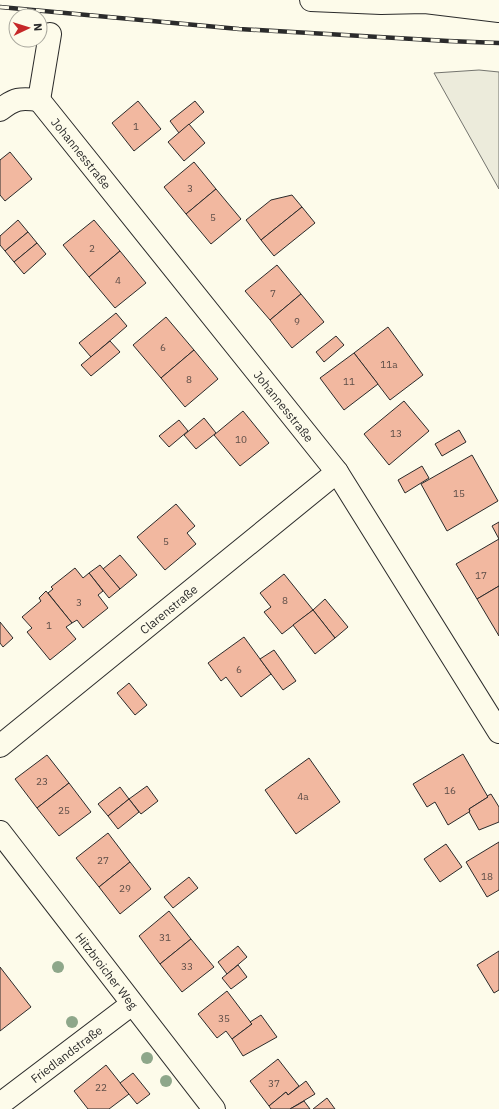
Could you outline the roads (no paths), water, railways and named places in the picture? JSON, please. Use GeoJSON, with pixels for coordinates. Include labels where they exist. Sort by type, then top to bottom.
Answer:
{"type":"FeatureCollection","features":[{"type":"Feature","properties":{"kind":"street"},"geometry":{"type":"LineString","coordinates":[[311,0],[381,3],[425,1],[499,11]]}},
{"type":"Feature","properties":{"kind":"street"},"geometry":{"type":"LineString","coordinates":[[0,110],[10,102],[26,99],[39,100],[50,34]]}},
{"type":"Feature","properties":{"kind":"street","name":"Johannesstraße"},"geometry":{"type":"LineString","coordinates":[[39,100],[337,472],[499,732]]}},
{"type":"Feature","properties":{"kind":"street","name":"Clarenstraße"},"geometry":{"type":"LineString","coordinates":[[0,746],[337,472]]}},
{"type":"Feature","properties":{"kind":"street","name":"Hitzbroicher Weg"},"geometry":{"type":"LineString","coordinates":[[0,832],[214,1109]]}},
{"type":"Feature","properties":{"kind":"street","name":"Friedlandstraße"},"geometry":{"type":"LineString","coordinates":[[0,1104],[132,1004]]}},
{"type":"Feature","properties":{"kind":"railway"},"geometry":{"type":"LineString","coordinates":[[0,7],[239,29],[499,43]]}}]}
